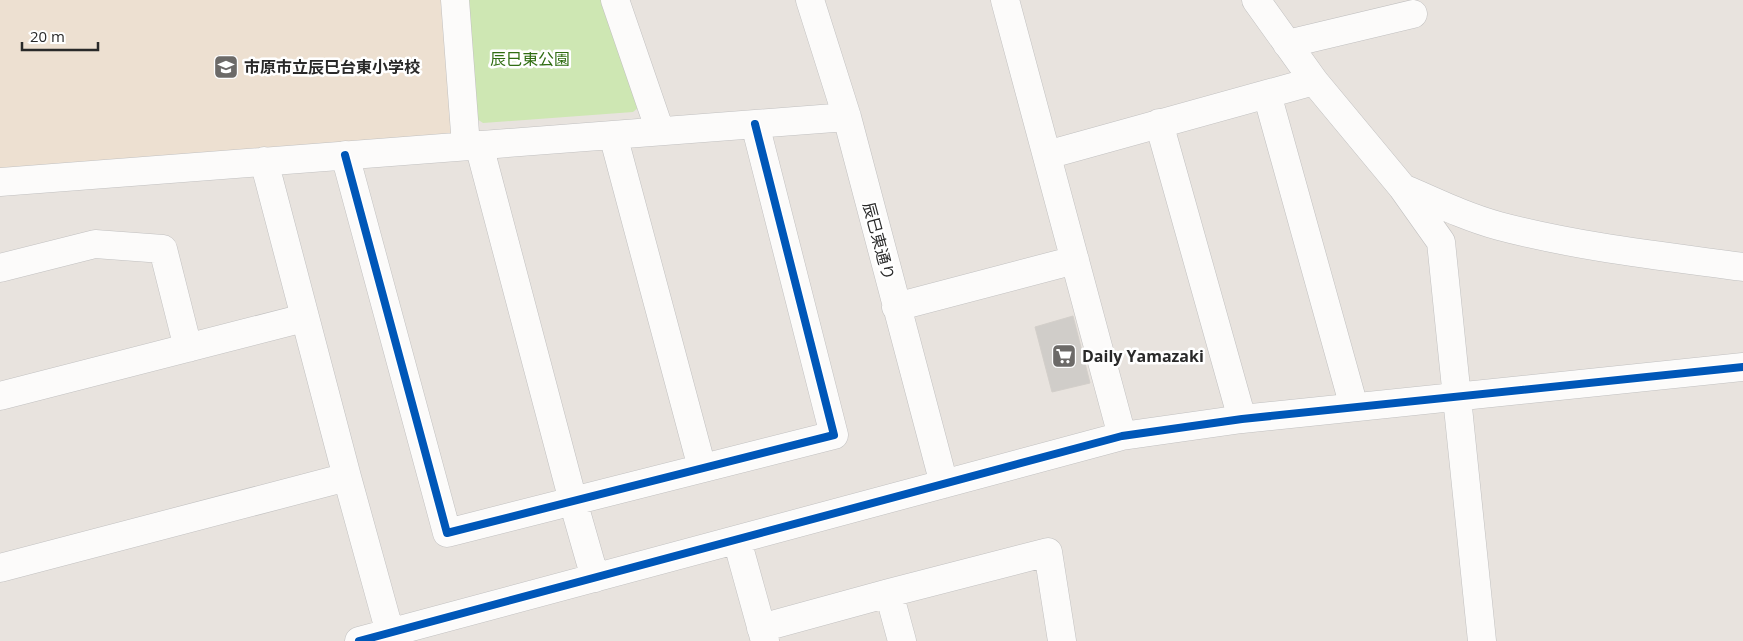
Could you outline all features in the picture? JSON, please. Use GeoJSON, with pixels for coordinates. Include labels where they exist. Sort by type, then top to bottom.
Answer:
{"type":"FeatureCollection","features":[{"type":"Feature","properties":{"kind":"street"},"geometry":{"type":"LineString","coordinates":[[455,0],[473,146],[595,578]]}},
{"type":"Feature","properties":{"kind":"street"},"geometry":{"type":"LineString","coordinates":[[615,0],[660,131]]}},
{"type":"Feature","properties":{"kind":"street","name":"辰巳東通り"},"geometry":{"type":"LineString","coordinates":[[810,0],[847,117],[944,484]]}},
{"type":"Feature","properties":{"kind":"street"},"geometry":{"type":"LineString","coordinates":[[1005,0],[1122,436]]}},
{"type":"Feature","properties":{"kind":"street"},"geometry":{"type":"LineString","coordinates":[[1256,0],[1314,81],[1402,187],[1441,242],[1482,641]]}},
{"type":"Feature","properties":{"kind":"street"},"geometry":{"type":"LineString","coordinates":[[1287,44],[1413,14]]}},
{"type":"Feature","properties":{"kind":"street"},"geometry":{"type":"LineString","coordinates":[[1047,154],[1314,81]]}},
{"type":"Feature","properties":{"kind":"street"},"geometry":{"type":"LineString","coordinates":[[1267,94],[1354,407]]}},
{"type":"Feature","properties":{"kind":"street"},"geometry":{"type":"LineString","coordinates":[[0,182],[847,117]]}},
{"type":"Feature","properties":{"kind":"street"},"geometry":{"type":"LineString","coordinates":[[1159,123],[1242,419]]}},
{"type":"Feature","properties":{"kind":"street"},"geometry":{"type":"LineString","coordinates":[[345,155],[447,533],[834,435],[755,124]]}},
{"type":"Feature","properties":{"kind":"street"},"geometry":{"type":"LineString","coordinates":[[613,135],[702,468]]}},
{"type":"Feature","properties":{"kind":"street"},"geometry":{"type":"LineString","coordinates":[[264,161],[304,318],[390,633]]}},
{"type":"Feature","properties":{"kind":"street"},"geometry":{"type":"LineString","coordinates":[[1402,187],[1463,214],[1498,226],[1553,239],[1743,268]]}},
{"type":"Feature","properties":{"kind":"street"},"geometry":{"type":"LineString","coordinates":[[0,268],[95,244],[164,249],[188,348]]}},
{"type":"Feature","properties":{"kind":"street"},"geometry":{"type":"LineString","coordinates":[[896,307],[1075,260]]}},
{"type":"Feature","properties":{"kind":"street"},"geometry":{"type":"LineString","coordinates":[[0,396],[304,318]]}},
{"type":"Feature","properties":{"kind":"street"},"geometry":{"type":"LineString","coordinates":[[359,641],[1122,436],[1242,419],[1743,367]]}},
{"type":"Feature","properties":{"kind":"street"},"geometry":{"type":"LineString","coordinates":[[0,568],[347,477]]}},
{"type":"Feature","properties":{"kind":"street"},"geometry":{"type":"LineString","coordinates":[[737,540],[763,635],[889,593],[1048,552],[1062,641]]}},
{"type":"Feature","properties":{"kind":"street"},"geometry":{"type":"LineString","coordinates":[[889,593],[902,641]]}},
{"type":"Feature","properties":{"kind":"shaded area","name":"市原市立辰巳台東小学校"},"geometry":{"type":"Polygon","coordinates":[[[0,0],[446,0],[457,135],[0,169],[0,0]]]}},
{"type":"Feature","properties":{"kind":"green space","name":"辰巳東公園"},"geometry":{"type":"Polygon","coordinates":[[[465,0],[614,0],[644,103],[633,112],[483,123],[474,117],[465,0]]]}},
{"type":"Feature","properties":{"kind":"building"},"geometry":{"type":"Polygon","coordinates":[[[1073,316],[1090,383],[1052,392],[1035,327],[1073,316]]]}},
{"type":"Feature","properties":{"kind":"cycle path"},"geometry":{"type":"LineString","coordinates":[[345,155],[447,533],[834,435],[755,124]]}},
{"type":"Feature","properties":{"kind":"cycle path"},"geometry":{"type":"LineString","coordinates":[[359,641],[1122,436],[1242,419],[1743,367]]}},
{"type":"Feature","properties":{"kind":"place","name":"市原市立辰巳台東小学校"},"geometry":{"type":"Point","coordinates":[226,67]}},
{"type":"Feature","properties":{"kind":"place","name":"Daily Yamazaki"},"geometry":{"type":"Point","coordinates":[1064,356]}}]}
